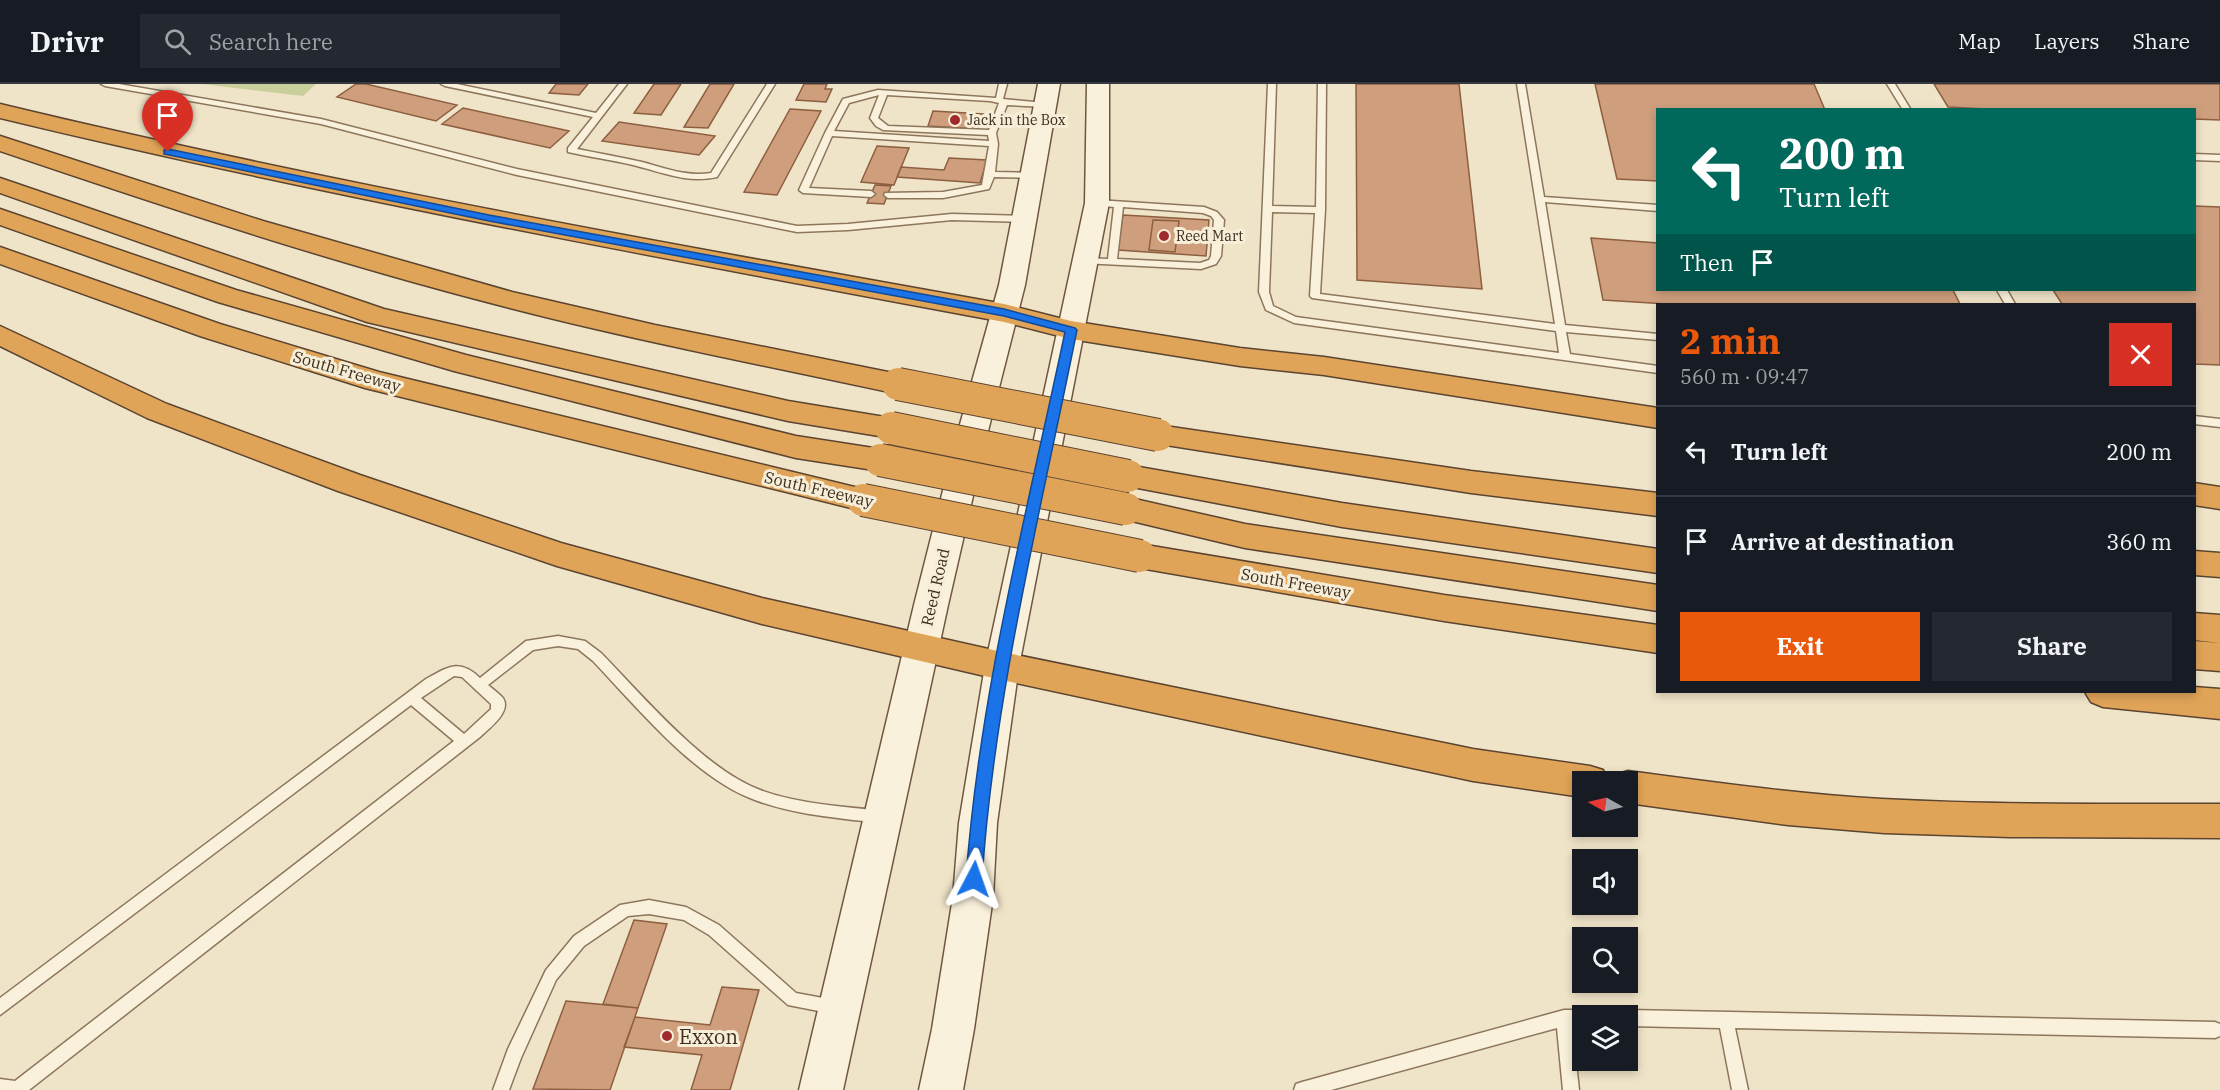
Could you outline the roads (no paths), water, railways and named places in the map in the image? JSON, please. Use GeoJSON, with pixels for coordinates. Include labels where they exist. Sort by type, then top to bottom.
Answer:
{"type":"FeatureCollection","features":[{"type":"Feature","properties":{"kind":"highway"},"geometry":{"type":"LineString","coordinates":[[0,111],[189,158],[443,209],[1004,313],[1071,330],[1656,418]]}},
{"type":"Feature","properties":{"kind":"highway"},"geometry":{"type":"LineString","coordinates":[[0,144],[192,208],[511,300],[672,337],[1158,435],[1471,482],[1656,505]]}},
{"type":"Feature","properties":{"kind":"highway"},"geometry":{"type":"LineString","coordinates":[[0,185],[377,316],[788,411],[891,428],[1128,476],[1342,515],[1656,561]]}},
{"type":"Feature","properties":{"kind":"highway"},"geometry":{"type":"LineString","coordinates":[[0,218],[227,296],[464,364],[796,447],[880,460],[1126,509],[1245,536],[1656,598]]}},
{"type":"Feature","properties":{"kind":"highway","name":"South Freeway"},"geometry":{"type":"LineString","coordinates":[[0,255],[210,330],[375,381],[863,500],[1140,556],[1444,608],[1656,639]]}},
{"type":"Feature","properties":{"kind":"highway"},"geometry":{"type":"LineString","coordinates":[[0,336],[157,411],[349,483],[557,554],[762,611],[1002,666],[1473,765],[1572,779]]}},
{"type":"Feature","properties":{"kind":"highway"},"geometry":{"type":"LineString","coordinates":[[2196,494],[2220,498]]}},
{"type":"Feature","properties":{"kind":"highway"},"geometry":{"type":"LineString","coordinates":[[2196,563],[2220,566]]}},
{"type":"Feature","properties":{"kind":"highway"},"geometry":{"type":"LineString","coordinates":[[2196,626],[2220,629]]}},
{"type":"Feature","properties":{"kind":"highway"},"geometry":{"type":"LineString","coordinates":[[2196,654],[2220,657]]}},
{"type":"Feature","properties":{"kind":"highway"},"geometry":{"type":"LineString","coordinates":[[2113,693],[2220,704]]}},
{"type":"Feature","properties":{"kind":"highway"},"geometry":{"type":"LineString","coordinates":[[1638,788],[1750,804],[1883,815],[2030,821],[2220,821]]}},
{"type":"Feature","properties":{"kind":"street"},"geometry":{"type":"LineString","coordinates":[[941,1090],[953,1029],[973,897],[978,823],[1002,666],[1085,261],[1108,203],[1098,84]]}},
{"type":"Feature","properties":{"kind":"street","name":"Reed Road"},"geometry":{"type":"LineString","coordinates":[[822,1090],[921,646],[1004,313],[1047,94]]}},
{"type":"Feature","properties":{"kind":"lane"},"geometry":{"type":"LineString","coordinates":[[105,84],[321,122],[517,172],[796,229],[848,227],[952,217],[1024,219]]}},
{"type":"Feature","properties":{"kind":"lane"},"geometry":{"type":"LineString","coordinates":[[446,84],[599,116]]}},
{"type":"Feature","properties":{"kind":"lane"},"geometry":{"type":"LineString","coordinates":[[623,84],[571,150],[652,168],[671,175],[702,178],[714,175],[771,84]]}},
{"type":"Feature","properties":{"kind":"lane"},"geometry":{"type":"LineString","coordinates":[[888,195],[943,195],[986,187],[994,144],[992,133],[1001,102],[1003,84]]}},
{"type":"Feature","properties":{"kind":"lane"},"geometry":{"type":"LineString","coordinates":[[1272,84],[1264,292],[1269,308],[1294,320],[1656,370]]}},
{"type":"Feature","properties":{"kind":"lane"},"geometry":{"type":"LineString","coordinates":[[1322,84],[1320,210],[1315,296],[1560,328],[1656,337]]}},
{"type":"Feature","properties":{"kind":"lane"},"geometry":{"type":"LineString","coordinates":[[1521,84],[1564,357]]}},
{"type":"Feature","properties":{"kind":"lane"},"geometry":{"type":"LineString","coordinates":[[1891,84],[1906,108]]}},
{"type":"Feature","properties":{"kind":"lane"},"geometry":{"type":"LineString","coordinates":[[884,93],[874,118],[886,128],[992,133]]}},
{"type":"Feature","properties":{"kind":"lane"},"geometry":{"type":"LineString","coordinates":[[871,194],[803,190],[846,101],[884,93],[1001,102],[1047,94]]}},
{"type":"Feature","properties":{"kind":"lane"},"geometry":{"type":"LineString","coordinates":[[829,133],[994,144]]}},
{"type":"Feature","properties":{"kind":"lane"},"geometry":{"type":"LineString","coordinates":[[2196,157],[2220,158]]}},
{"type":"Feature","properties":{"kind":"lane"},"geometry":{"type":"LineString","coordinates":[[990,174],[1032,176]]}},
{"type":"Feature","properties":{"kind":"lane"},"geometry":{"type":"LineString","coordinates":[[1539,199],[1656,208]]}},
{"type":"Feature","properties":{"kind":"lane"},"geometry":{"type":"LineString","coordinates":[[1085,261],[1201,266],[1213,262],[1216,256],[1219,220],[1214,214],[1204,210],[1108,203],[1112,262]]}},
{"type":"Feature","properties":{"kind":"lane"},"geometry":{"type":"LineString","coordinates":[[1266,209],[1320,210]]}},
{"type":"Feature","properties":{"kind":"lane"},"geometry":{"type":"LineString","coordinates":[[2196,420],[2220,423]]}},
{"type":"Feature","properties":{"kind":"lane"},"geometry":{"type":"LineString","coordinates":[[481,684],[530,645],[558,641],[581,645],[597,657],[697,755],[743,789],[793,805],[882,817]]}},
{"type":"Feature","properties":{"kind":"lane"},"geometry":{"type":"LineString","coordinates":[[0,1007],[411,697],[452,671],[465,672],[481,684],[498,702],[497,711],[463,741],[17,1089],[0,1087]]}},
{"type":"Feature","properties":{"kind":"lane"},"geometry":{"type":"LineString","coordinates":[[411,697],[463,741]]}},
{"type":"Feature","properties":{"kind":"lane"},"geometry":{"type":"LineString","coordinates":[[501,1090],[514,1055],[551,975],[579,941],[625,910],[649,907],[686,914],[714,930],[793,1000],[839,1007]]}},
{"type":"Feature","properties":{"kind":"lane"},"geometry":{"type":"LineString","coordinates":[[1302,1090],[1564,1018],[1572,1018]]}},
{"type":"Feature","properties":{"kind":"lane"},"geometry":{"type":"LineString","coordinates":[[1564,1018],[1571,1090]]}},
{"type":"Feature","properties":{"kind":"lane"},"geometry":{"type":"LineString","coordinates":[[1638,1018],[2218,1034]]}},
{"type":"Feature","properties":{"kind":"lane"},"geometry":{"type":"LineString","coordinates":[[1725,1019],[1740,1090]]}},
{"type":"Feature","properties":{"kind":"place","name":"Jack in the Box"},"geometry":{"type":"Point","coordinates":[955,120]}},
{"type":"Feature","properties":{"kind":"place","name":"Reed Mart"},"geometry":{"type":"Point","coordinates":[1164,236]}},
{"type":"Feature","properties":{"kind":"place","name":"Exxon"},"geometry":{"type":"Point","coordinates":[667,1036]}}]}
